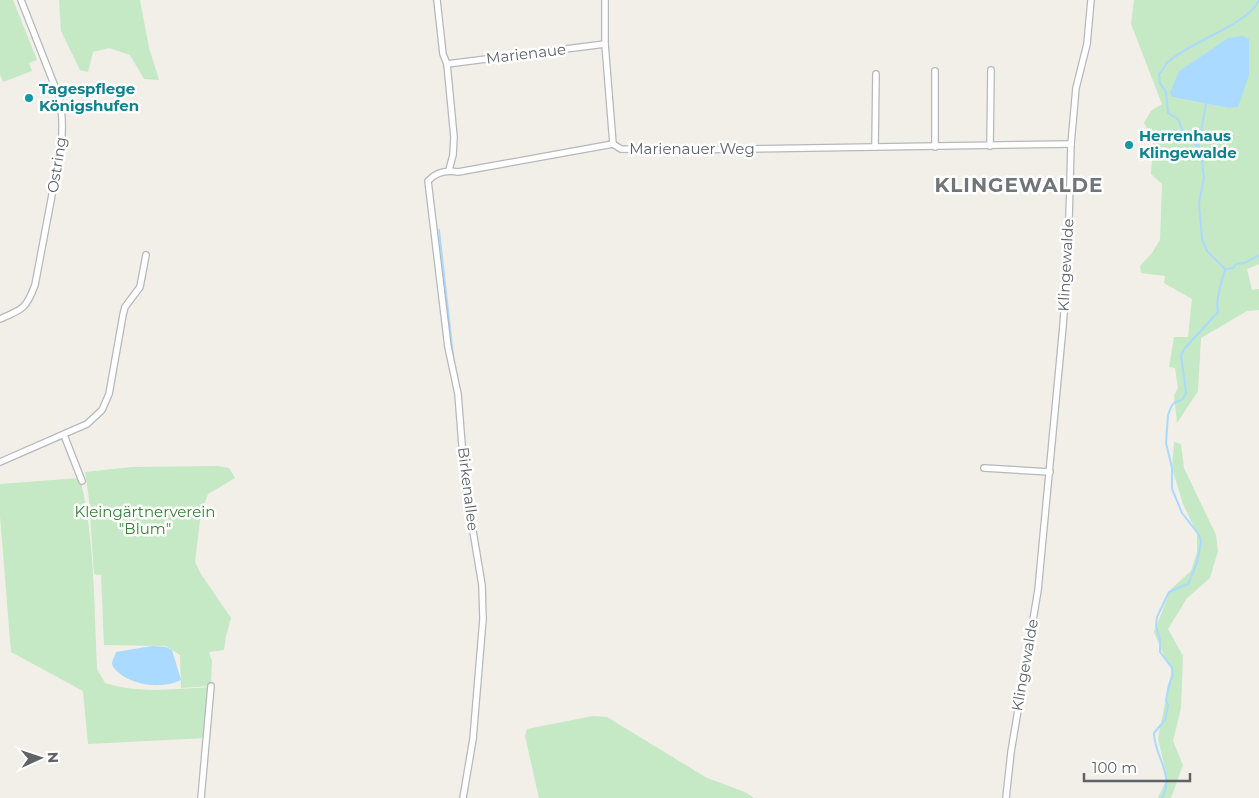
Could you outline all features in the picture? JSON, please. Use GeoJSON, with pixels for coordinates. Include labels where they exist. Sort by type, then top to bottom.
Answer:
{"type":"FeatureCollection","features":[{"type":"Feature","properties":{"kind":"street","name":"Ostring"},"geometry":{"type":"LineString","coordinates":[[0,319],[19,311],[28,304],[34,285],[63,127],[59,97],[21,0]]}},
{"type":"Feature","properties":{"kind":"street"},"geometry":{"type":"LineString","coordinates":[[437,0],[443,54],[447,64],[454,137],[453,155],[449,170]]}},
{"type":"Feature","properties":{"kind":"street"},"geometry":{"type":"LineString","coordinates":[[605,0],[605,44],[613,144]]}},
{"type":"Feature","properties":{"kind":"street","name":"Klingewalde"},"geometry":{"type":"LineString","coordinates":[[1006,798],[1011,752],[1038,590],[1064,326],[1071,144],[1076,88],[1087,44],[1091,0]]}},
{"type":"Feature","properties":{"kind":"street","name":"Marienaue"},"geometry":{"type":"LineString","coordinates":[[447,64],[605,44]]}},
{"type":"Feature","properties":{"kind":"street"},"geometry":{"type":"LineString","coordinates":[[990,146],[991,70]]}},
{"type":"Feature","properties":{"kind":"street"},"geometry":{"type":"LineString","coordinates":[[935,71],[935,146]]}},
{"type":"Feature","properties":{"kind":"street"},"geometry":{"type":"LineString","coordinates":[[875,147],[876,74]]}},
{"type":"Feature","properties":{"kind":"street","name":"Marienauer Weg"},"geometry":{"type":"LineString","coordinates":[[428,181],[433,175],[449,170],[458,172],[613,144],[621,149],[674,150],[1071,144]]}},
{"type":"Feature","properties":{"kind":"street","name":"Birkenallee"},"geometry":{"type":"LineString","coordinates":[[428,181],[448,347],[458,394],[465,483],[482,585],[482,619],[473,739],[463,798]]}},
{"type":"Feature","properties":{"kind":"street"},"geometry":{"type":"LineString","coordinates":[[0,462],[64,435],[96,418],[107,402],[125,307],[140,287],[146,256]]}},
{"type":"Feature","properties":{"kind":"street"},"geometry":{"type":"LineString","coordinates":[[64,435],[82,481]]}},
{"type":"Feature","properties":{"kind":"street"},"geometry":{"type":"LineString","coordinates":[[984,468],[1050,472]]}},
{"type":"Feature","properties":{"kind":"street"},"geometry":{"type":"LineString","coordinates":[[201,798],[211,686]]}},
{"type":"Feature","properties":{"kind":"green space"},"geometry":{"type":"Polygon","coordinates":[[[0,0],[13,0],[37,60],[29,63],[32,71],[3,82],[0,74],[0,0]]]}},
{"type":"Feature","properties":{"kind":"green space"},"geometry":{"type":"Polygon","coordinates":[[[59,0],[140,0],[149,48],[159,80],[144,79],[130,55],[109,48],[93,52],[88,72],[80,70],[61,31],[59,0]]]}},
{"type":"Feature","properties":{"kind":"green space"},"geometry":{"type":"Polygon","coordinates":[[[1134,0],[1259,0],[1259,264],[1247,269],[1252,290],[1259,289],[1259,310],[1247,311],[1201,338],[1198,391],[1177,423],[1174,395],[1178,388],[1175,368],[1169,367],[1174,337],[1188,337],[1192,299],[1164,283],[1165,276],[1141,273],[1140,266],[1152,253],[1160,240],[1162,184],[1151,174],[1154,133],[1148,130],[1144,123],[1151,111],[1162,104],[1131,24],[1134,0]],[[1228,38],[1179,71],[1172,97],[1229,108],[1238,107],[1228,38]]]}},
{"type":"Feature","properties":{"kind":"green space"},"geometry":{"type":"Polygon","coordinates":[[[1174,442],[1181,444],[1184,468],[1216,535],[1218,551],[1210,578],[1187,598],[1168,629],[1183,656],[1181,708],[1173,741],[1183,765],[1171,798],[1158,798],[1167,778],[1158,738],[1172,668],[1164,656],[1154,632],[1171,589],[1191,571],[1197,552],[1197,533],[1183,504],[1172,468],[1174,442]]]}},
{"type":"Feature","properties":{"kind":"green space","name":"Kleingärtnerverein \"Blum\""},"geometry":{"type":"Polygon","coordinates":[[[218,466],[229,468],[235,478],[208,494],[201,512],[195,562],[231,618],[224,650],[209,652],[212,661],[211,686],[181,688],[180,655],[166,646],[104,645],[101,575],[94,574],[89,499],[85,472],[132,467],[218,466]]]}},
{"type":"Feature","properties":{"kind":"green space","name":"Kleingärtnerverein \"Blum\""},"geometry":{"type":"Polygon","coordinates":[[[80,478],[89,525],[97,669],[105,683],[131,689],[157,690],[210,687],[206,738],[88,744],[83,691],[11,652],[0,516],[0,484],[80,478]]]}},
{"type":"Feature","properties":{"kind":"green space"},"geometry":{"type":"Polygon","coordinates":[[[593,716],[607,717],[707,778],[745,792],[754,798],[539,798],[525,736],[527,729],[593,716]]]}},
{"type":"Feature","properties":{"kind":"water"},"geometry":{"type":"Polygon","coordinates":[[[1243,36],[1249,39],[1249,75],[1238,107],[1229,108],[1172,97],[1170,93],[1179,71],[1228,38],[1243,36]]]}},
{"type":"Feature","properties":{"kind":"water"},"geometry":{"type":"Polygon","coordinates":[[[152,646],[166,647],[172,650],[181,680],[166,685],[149,685],[125,677],[113,667],[112,662],[116,652],[152,646]]]}},
{"type":"Feature","properties":{"kind":"waterway"},"geometry":{"type":"LineString","coordinates":[[1162,798],[1166,781],[1154,733],[1165,720],[1168,705],[1166,700],[1173,675],[1172,668],[1160,652],[1160,640],[1156,626],[1157,617],[1169,592],[1188,584],[1197,563],[1201,542],[1199,535],[1182,513],[1172,489],[1172,468],[1166,443],[1168,415],[1175,402],[1182,400],[1186,393],[1181,355],[1185,348],[1218,312],[1218,296],[1225,269],[1207,251],[1202,239],[1199,203],[1204,178],[1202,158],[1198,148],[1182,129],[1178,119],[1168,113],[1166,92],[1160,83],[1159,74],[1175,56],[1231,25],[1253,9],[1259,0]]}},
{"type":"Feature","properties":{"kind":"waterway"},"geometry":{"type":"LineString","coordinates":[[1198,148],[1206,104]]}},
{"type":"Feature","properties":{"kind":"waterway"},"geometry":{"type":"LineString","coordinates":[[439,230],[454,364]]}},
{"type":"Feature","properties":{"kind":"waterway"},"geometry":{"type":"LineString","coordinates":[[1226,269],[1233,268],[1236,264],[1245,263],[1259,255]]}},
{"type":"Feature","properties":{"kind":"place","name":"Tagespflege Königshufen"},"geometry":{"type":"Point","coordinates":[29,98]}},
{"type":"Feature","properties":{"kind":"place","name":"Herrenhaus Klingewalde"},"geometry":{"type":"Point","coordinates":[1129,145]}},
{"type":"Feature","properties":{"kind":"district","name":"KLINGEWALDE"},"geometry":{"type":"Point","coordinates":[1019,185]}}]}
